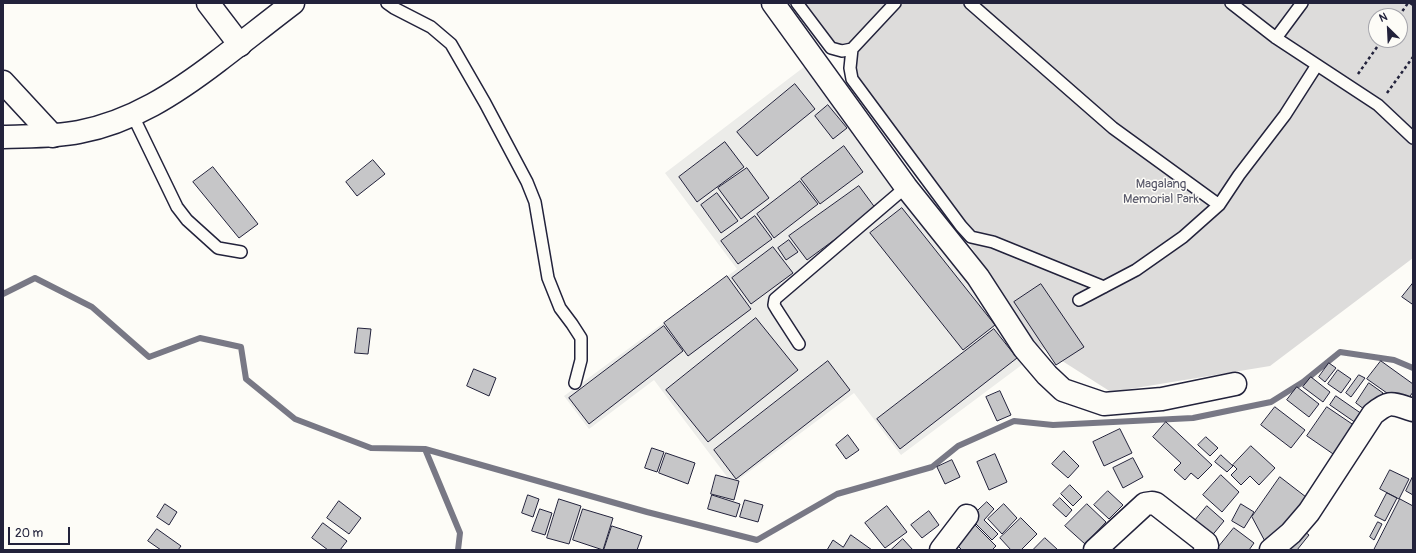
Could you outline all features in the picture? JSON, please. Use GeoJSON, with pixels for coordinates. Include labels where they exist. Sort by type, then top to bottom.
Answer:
{"type":"FeatureCollection","features":[{"type":"Feature","properties":{"kind":"street"},"geometry":{"type":"LineString","coordinates":[[208,3],[240,44]]}},
{"type":"Feature","properties":{"kind":"street"},"geometry":{"type":"LineString","coordinates":[[3,137],[52,136],[79,132],[108,125],[132,116],[156,104],[185,86],[293,3]]}},
{"type":"Feature","properties":{"kind":"street"},"geometry":{"type":"LineString","coordinates":[[773,3],[906,187],[978,277],[1024,348],[1062,390],[1104,404],[1162,399],[1235,384]]}},
{"type":"Feature","properties":{"kind":"street"},"geometry":{"type":"LineString","coordinates":[[3,82],[52,136]]}},
{"type":"Feature","properties":{"kind":"street"},"geometry":{"type":"LineString","coordinates":[[1271,550],[1291,533],[1309,512],[1373,414],[1383,406],[1392,403],[1413,410]]}},
{"type":"Feature","properties":{"kind":"street"},"geometry":{"type":"LineString","coordinates":[[1095,550],[1145,504],[1152,503],[1156,504],[1206,542],[1207,546],[1205,550]]}},
{"type":"Feature","properties":{"kind":"street"},"geometry":{"type":"LineString","coordinates":[[941,550],[967,516]]}},
{"type":"Feature","properties":{"kind":"lane"},"geometry":{"type":"LineString","coordinates":[[387,3],[431,27],[450,44],[485,103],[527,182],[535,202],[548,278],[560,308],[581,338],[581,360],[575,383]]}},
{"type":"Feature","properties":{"kind":"lane"},"geometry":{"type":"LineString","coordinates":[[798,3],[830,48],[842,50],[852,49]]}},
{"type":"Feature","properties":{"kind":"lane"},"geometry":{"type":"LineString","coordinates":[[894,3],[852,49],[850,68],[852,79],[956,220],[971,237],[993,242],[1104,287]]}},
{"type":"Feature","properties":{"kind":"lane"},"geometry":{"type":"LineString","coordinates":[[970,3],[1113,128],[1219,205]]}},
{"type":"Feature","properties":{"kind":"lane"},"geometry":{"type":"LineString","coordinates":[[1231,3],[1276,38],[1378,105],[1413,138]]}},
{"type":"Feature","properties":{"kind":"lane"},"geometry":{"type":"LineString","coordinates":[[1276,38],[1302,3]]}},
{"type":"Feature","properties":{"kind":"lane"},"geometry":{"type":"LineString","coordinates":[[1079,300],[1136,270],[1183,237],[1219,205],[1239,175],[1285,115],[1317,65]]}},
{"type":"Feature","properties":{"kind":"lane"},"geometry":{"type":"LineString","coordinates":[[132,116],[177,207],[187,220],[218,248],[241,252]]}},
{"type":"Feature","properties":{"kind":"lane"},"geometry":{"type":"LineString","coordinates":[[799,344],[774,305],[774,299],[906,187]]}},
{"type":"Feature","properties":{"kind":"path"},"geometry":{"type":"LineString","coordinates":[[1409,3],[1413,5]]}},
{"type":"Feature","properties":{"kind":"path"},"geometry":{"type":"LineString","coordinates":[[1350,86],[1376,48]]}},
{"type":"Feature","properties":{"kind":"path"},"geometry":{"type":"LineString","coordinates":[[1378,105],[1413,57]]}},
{"type":"Feature","properties":{"kind":"shaded area"},"geometry":{"type":"Polygon","coordinates":[[[804,67],[1027,361],[901,455],[854,393],[738,480],[728,478],[654,380],[589,429],[564,396],[737,269],[665,173],[804,67]]]}},
{"type":"Feature","properties":{"kind":"green space","name":"Magalang Memorial Park"},"geometry":{"type":"Polygon","coordinates":[[[801,3],[1413,3],[1413,258],[1270,366],[1111,392],[1034,343],[885,115],[801,3]]]}},
{"type":"Feature","properties":{"kind":"building"},"geometry":{"type":"Polygon","coordinates":[[[795,84],[815,109],[757,156],[737,132],[795,84]]]}},
{"type":"Feature","properties":{"kind":"building"},"geometry":{"type":"Polygon","coordinates":[[[828,105],[847,128],[833,139],[815,116],[828,105]]]}},
{"type":"Feature","properties":{"kind":"building"},"geometry":{"type":"Polygon","coordinates":[[[725,142],[744,167],[697,202],[679,177],[725,142]]]}},
{"type":"Feature","properties":{"kind":"building"},"geometry":{"type":"Polygon","coordinates":[[[844,146],[863,172],[820,204],[801,179],[844,146]]]}},
{"type":"Feature","properties":{"kind":"building"},"geometry":{"type":"Polygon","coordinates":[[[373,160],[385,174],[357,196],[346,182],[373,160]]]}},
{"type":"Feature","properties":{"kind":"building"},"geometry":{"type":"Polygon","coordinates":[[[213,167],[258,224],[239,238],[193,182],[213,167]]]}},
{"type":"Feature","properties":{"kind":"building"},"geometry":{"type":"Polygon","coordinates":[[[747,168],[769,198],[741,219],[718,188],[747,168]]]}},
{"type":"Feature","properties":{"kind":"building"},"geometry":{"type":"Polygon","coordinates":[[[800,181],[818,204],[774,238],[757,214],[800,181]]]}},
{"type":"Feature","properties":{"kind":"building"},"geometry":{"type":"Polygon","coordinates":[[[859,186],[876,209],[807,260],[789,236],[859,186]]]}},
{"type":"Feature","properties":{"kind":"building"},"geometry":{"type":"Polygon","coordinates":[[[717,193],[738,221],[721,233],[701,205],[717,193]]]}},
{"type":"Feature","properties":{"kind":"building"},"geometry":{"type":"Polygon","coordinates":[[[902,208],[995,325],[963,350],[870,233],[902,208]]]}},
{"type":"Feature","properties":{"kind":"building"},"geometry":{"type":"Polygon","coordinates":[[[755,216],[772,239],[738,264],[721,241],[755,216]]]}},
{"type":"Feature","properties":{"kind":"building"},"geometry":{"type":"Polygon","coordinates":[[[789,240],[798,252],[786,260],[778,248],[789,240]]]}},
{"type":"Feature","properties":{"kind":"building"},"geometry":{"type":"Polygon","coordinates":[[[773,247],[793,273],[751,304],[732,278],[773,247]]]}},
{"type":"Feature","properties":{"kind":"building"},"geometry":{"type":"Polygon","coordinates":[[[727,276],[751,309],[688,356],[664,323],[727,276]]]}},
{"type":"Feature","properties":{"kind":"building"},"geometry":{"type":"Polygon","coordinates":[[[1413,283],[1413,302],[1412,304],[1402,297],[1413,283]]]}},
{"type":"Feature","properties":{"kind":"building"},"geometry":{"type":"Polygon","coordinates":[[[1041,284],[1084,347],[1056,365],[1014,302],[1041,284]]]}},
{"type":"Feature","properties":{"kind":"building"},"geometry":{"type":"Polygon","coordinates":[[[756,318],[798,370],[708,442],[666,390],[756,318]]]}},
{"type":"Feature","properties":{"kind":"building"},"geometry":{"type":"Polygon","coordinates":[[[664,326],[683,351],[589,424],[569,398],[664,326]]]}},
{"type":"Feature","properties":{"kind":"building"},"geometry":{"type":"Polygon","coordinates":[[[358,328],[371,329],[368,354],[355,353],[358,328]]]}},
{"type":"Feature","properties":{"kind":"building"},"geometry":{"type":"Polygon","coordinates":[[[994,329],[1017,358],[900,449],[877,419],[994,329]]]}},
{"type":"Feature","properties":{"kind":"building"},"geometry":{"type":"Polygon","coordinates":[[[828,361],[850,390],[736,479],[714,450],[828,361]]]}},
{"type":"Feature","properties":{"kind":"building"},"geometry":{"type":"Polygon","coordinates":[[[1381,361],[1413,384],[1413,392],[1404,405],[1367,379],[1381,361]]]}},
{"type":"Feature","properties":{"kind":"building"},"geometry":{"type":"Polygon","coordinates":[[[1329,363],[1336,368],[1325,382],[1319,377],[1329,363]]]}},
{"type":"Feature","properties":{"kind":"building"},"geometry":{"type":"Polygon","coordinates":[[[474,369],[496,378],[489,396],[467,386],[474,369]]]}},
{"type":"Feature","properties":{"kind":"building"},"geometry":{"type":"Polygon","coordinates":[[[1338,370],[1351,379],[1341,393],[1328,384],[1338,370]]]}},
{"type":"Feature","properties":{"kind":"building"},"geometry":{"type":"Polygon","coordinates":[[[1359,375],[1365,378],[1351,397],[1346,393],[1359,375]]]}},
{"type":"Feature","properties":{"kind":"building"},"geometry":{"type":"Polygon","coordinates":[[[1311,377],[1330,392],[1323,402],[1303,387],[1311,377]]]}},
{"type":"Feature","properties":{"kind":"building"},"geometry":{"type":"Polygon","coordinates":[[[1369,383],[1383,393],[1369,413],[1356,403],[1369,383]]]}},
{"type":"Feature","properties":{"kind":"building"},"geometry":{"type":"Polygon","coordinates":[[[1297,387],[1319,404],[1309,417],[1287,400],[1297,387]]]}},
{"type":"Feature","properties":{"kind":"building"},"geometry":{"type":"Polygon","coordinates":[[[1000,391],[1011,415],[997,421],[986,397],[1000,391]]]}},
{"type":"Feature","properties":{"kind":"building"},"geometry":{"type":"Polygon","coordinates":[[[1336,396],[1362,414],[1356,423],[1330,405],[1336,396]]]}},
{"type":"Feature","properties":{"kind":"building"},"geometry":{"type":"Polygon","coordinates":[[[1275,407],[1305,430],[1291,448],[1261,425],[1275,407]]]}},
{"type":"Feature","properties":{"kind":"building"},"geometry":{"type":"Polygon","coordinates":[[[1327,407],[1358,428],[1339,458],[1307,436],[1327,407]]]}},
{"type":"Feature","properties":{"kind":"building"},"geometry":{"type":"Polygon","coordinates":[[[1166,422],[1212,465],[1198,479],[1191,473],[1185,480],[1174,470],[1181,463],[1153,437],[1166,422]]]}},
{"type":"Feature","properties":{"kind":"building"},"geometry":{"type":"Polygon","coordinates":[[[1120,429],[1132,453],[1104,466],[1093,442],[1120,429]]]}},
{"type":"Feature","properties":{"kind":"building"},"geometry":{"type":"Polygon","coordinates":[[[848,435],[859,450],[846,459],[836,445],[848,435]]]}},
{"type":"Feature","properties":{"kind":"building"},"geometry":{"type":"Polygon","coordinates":[[[1206,437],[1218,448],[1210,456],[1198,445],[1206,437]]]}},
{"type":"Feature","properties":{"kind":"building"},"geometry":{"type":"Polygon","coordinates":[[[1251,446],[1275,468],[1259,485],[1250,476],[1241,485],[1231,475],[1237,469],[1233,465],[1251,446]]]}},
{"type":"Feature","properties":{"kind":"building"},"geometry":{"type":"Polygon","coordinates":[[[652,448],[664,452],[657,472],[645,468],[652,448]]]}},
{"type":"Feature","properties":{"kind":"building"},"geometry":{"type":"Polygon","coordinates":[[[1064,451],[1079,466],[1068,478],[1052,464],[1064,451]]]}},
{"type":"Feature","properties":{"kind":"building"},"geometry":{"type":"Polygon","coordinates":[[[666,453],[695,463],[688,484],[659,473],[666,453]]]}},
{"type":"Feature","properties":{"kind":"building"},"geometry":{"type":"Polygon","coordinates":[[[995,454],[1007,482],[989,490],[977,462],[995,454]]]}},
{"type":"Feature","properties":{"kind":"building"},"geometry":{"type":"Polygon","coordinates":[[[1221,455],[1233,466],[1227,472],[1215,462],[1221,455]]]}},
{"type":"Feature","properties":{"kind":"building"},"geometry":{"type":"Polygon","coordinates":[[[1133,458],[1143,477],[1123,488],[1113,468],[1133,458]]]}},
{"type":"Feature","properties":{"kind":"building"},"geometry":{"type":"Polygon","coordinates":[[[952,460],[960,477],[945,484],[937,467],[952,460]]]}},
{"type":"Feature","properties":{"kind":"building"},"geometry":{"type":"Polygon","coordinates":[[[1390,470],[1409,479],[1399,499],[1380,489],[1390,470]]]}},
{"type":"Feature","properties":{"kind":"building"},"geometry":{"type":"Polygon","coordinates":[[[716,475],[739,481],[734,500],[711,494],[716,475]]]}},
{"type":"Feature","properties":{"kind":"building"},"geometry":{"type":"Polygon","coordinates":[[[1221,475],[1239,492],[1222,512],[1203,495],[1221,475]]]}},
{"type":"Feature","properties":{"kind":"building"},"geometry":{"type":"Polygon","coordinates":[[[1413,476],[1413,495],[1406,491],[1413,476]]]}},
{"type":"Feature","properties":{"kind":"building"},"geometry":{"type":"Polygon","coordinates":[[[1280,477],[1306,497],[1268,547],[1252,517],[1280,477]]]}},
{"type":"Feature","properties":{"kind":"building"},"geometry":{"type":"Polygon","coordinates":[[[1070,485],[1082,497],[1073,506],[1061,494],[1070,485]]]}},
{"type":"Feature","properties":{"kind":"building"},"geometry":{"type":"Polygon","coordinates":[[[1108,491],[1123,505],[1109,519],[1094,505],[1108,491]]]}},
{"type":"Feature","properties":{"kind":"building"},"geometry":{"type":"Polygon","coordinates":[[[1387,493],[1397,498],[1385,521],[1375,516],[1387,493]]]}},
{"type":"Feature","properties":{"kind":"building"},"geometry":{"type":"Polygon","coordinates":[[[528,495],[539,499],[533,517],[522,513],[528,495]]]}},
{"type":"Feature","properties":{"kind":"building"},"geometry":{"type":"Polygon","coordinates":[[[712,495],[740,504],[736,517],[708,509],[712,495]]]}},
{"type":"Feature","properties":{"kind":"building"},"geometry":{"type":"Polygon","coordinates":[[[1060,498],[1072,510],[1066,517],[1053,505],[1060,498]]]}},
{"type":"Feature","properties":{"kind":"building"},"geometry":{"type":"Polygon","coordinates":[[[559,499],[581,506],[569,544],[547,538],[559,499]]]}},
{"type":"Feature","properties":{"kind":"building"},"geometry":{"type":"Polygon","coordinates":[[[1400,499],[1413,506],[1413,550],[1374,550],[1400,499]]]}},
{"type":"Feature","properties":{"kind":"building"},"geometry":{"type":"Polygon","coordinates":[[[745,500],[763,505],[758,522],[740,517],[745,500]]]}},
{"type":"Feature","properties":{"kind":"building"},"geometry":{"type":"Polygon","coordinates":[[[339,501],[361,518],[349,534],[327,518],[339,501]]]}},
{"type":"Feature","properties":{"kind":"building"},"geometry":{"type":"Polygon","coordinates":[[[987,502],[994,509],[984,520],[998,534],[992,540],[970,518],[987,502]]]}},
{"type":"Feature","properties":{"kind":"building"},"geometry":{"type":"Polygon","coordinates":[[[165,504],[177,512],[169,525],[157,517],[165,504]]]}},
{"type":"Feature","properties":{"kind":"building"},"geometry":{"type":"Polygon","coordinates":[[[1004,504],[1017,518],[1002,534],[988,519],[1004,504]]]}},
{"type":"Feature","properties":{"kind":"building"},"geometry":{"type":"Polygon","coordinates":[[[1087,504],[1106,522],[1085,544],[1065,526],[1087,504]]]}},
{"type":"Feature","properties":{"kind":"building"},"geometry":{"type":"Polygon","coordinates":[[[1241,504],[1254,512],[1244,528],[1232,521],[1241,504]]]}},
{"type":"Feature","properties":{"kind":"building"},"geometry":{"type":"Polygon","coordinates":[[[887,506],[907,532],[885,548],[865,523],[887,506]]]}},
{"type":"Feature","properties":{"kind":"building"},"geometry":{"type":"Polygon","coordinates":[[[1207,506],[1224,521],[1210,538],[1193,523],[1207,506]]]}},
{"type":"Feature","properties":{"kind":"building"},"geometry":{"type":"Polygon","coordinates":[[[540,509],[552,513],[545,535],[532,531],[540,509]]]}},
{"type":"Feature","properties":{"kind":"building"},"geometry":{"type":"Polygon","coordinates":[[[583,509],[613,518],[603,550],[573,540],[583,509]]]}},
{"type":"Feature","properties":{"kind":"building"},"geometry":{"type":"Polygon","coordinates":[[[929,511],[939,525],[922,538],[911,525],[929,511]]]}},
{"type":"Feature","properties":{"kind":"building"},"geometry":{"type":"Polygon","coordinates":[[[1021,518],[1037,534],[1021,550],[1011,550],[1000,538],[1021,518]]]}},
{"type":"Feature","properties":{"kind":"building"},"geometry":{"type":"Polygon","coordinates":[[[1378,522],[1382,524],[1374,540],[1370,537],[1378,522]]]}},
{"type":"Feature","properties":{"kind":"building"},"geometry":{"type":"Polygon","coordinates":[[[323,523],[347,541],[340,550],[328,550],[312,538],[323,523]]]}},
{"type":"Feature","properties":{"kind":"building"},"geometry":{"type":"Polygon","coordinates":[[[973,523],[996,546],[992,550],[962,550],[954,542],[973,523]]]}},
{"type":"Feature","properties":{"kind":"building"},"geometry":{"type":"Polygon","coordinates":[[[612,526],[642,536],[637,550],[604,550],[612,526]]]}},
{"type":"Feature","properties":{"kind":"building"},"geometry":{"type":"Polygon","coordinates":[[[1234,528],[1254,543],[1249,550],[1216,550],[1234,528]]]}},
{"type":"Feature","properties":{"kind":"building"},"geometry":{"type":"Polygon","coordinates":[[[157,529],[181,546],[178,550],[161,550],[148,541],[157,529]]]}},
{"type":"Feature","properties":{"kind":"building"},"geometry":{"type":"Polygon","coordinates":[[[1301,529],[1309,535],[1297,550],[1285,550],[1301,529]]]}},
{"type":"Feature","properties":{"kind":"building"},"geometry":{"type":"Polygon","coordinates":[[[851,535],[872,550],[827,550],[833,540],[843,547],[851,535]]]}},
{"type":"Feature","properties":{"kind":"building"},"geometry":{"type":"Polygon","coordinates":[[[1045,538],[1058,550],[1033,550],[1045,538]]]}},
{"type":"Feature","properties":{"kind":"building"},"geometry":{"type":"Polygon","coordinates":[[[903,539],[913,550],[891,550],[903,539]]]}},
{"type":"Feature","properties":{"kind":"waterway"},"geometry":{"type":"LineString","coordinates":[[3,294],[35,278],[92,307],[149,357],[200,338],[241,347],[246,379],[295,419],[371,448],[425,449],[647,512],[757,540],[837,494],[932,467],[958,446],[1014,421],[1053,425],[1193,418],[1271,402],[1303,382],[1340,352],[1394,360],[1413,368]]}},
{"type":"Feature","properties":{"kind":"waterway"},"geometry":{"type":"LineString","coordinates":[[425,449],[460,533],[458,550]]}}]}
